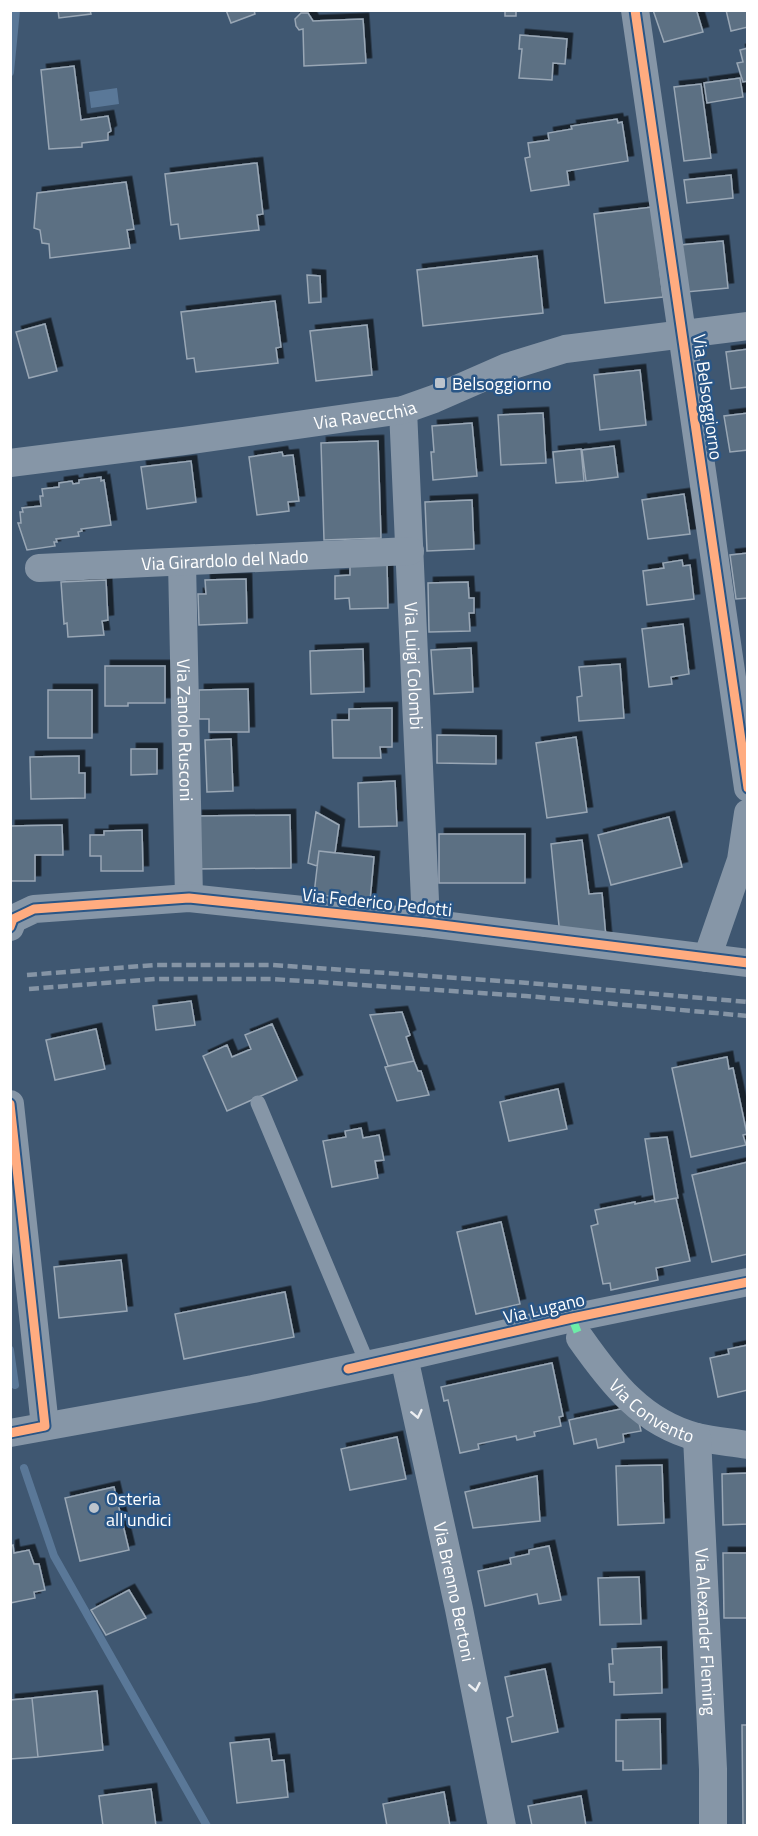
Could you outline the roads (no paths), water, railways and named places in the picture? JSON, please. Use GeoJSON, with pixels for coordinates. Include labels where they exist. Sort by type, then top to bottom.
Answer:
{"type":"FeatureCollection","features":[{"type":"Feature","properties":{"kind":"street","name":"Via Belsoggiorno"},"geometry":{"type":"LineString","coordinates":[[635,10],[747,788]]}},
{"type":"Feature","properties":{"kind":"street","name":"Via Ravecchia"},"geometry":{"type":"LineString","coordinates":[[10,463],[403,410],[507,367],[565,349],[747,326]]}},
{"type":"Feature","properties":{"kind":"street","name":"Via Luigi Colombi"},"geometry":{"type":"LineString","coordinates":[[403,410],[426,923]]}},
{"type":"Feature","properties":{"kind":"street","name":"Via Girardolo del Nado"},"geometry":{"type":"LineString","coordinates":[[39,568],[410,551]]}},
{"type":"Feature","properties":{"kind":"street","name":"Via Zanolo Rusconi"},"geometry":{"type":"LineString","coordinates":[[182,562],[189,898]]}},
{"type":"Feature","properties":{"kind":"street"},"geometry":{"type":"LineString","coordinates":[[707,958],[741,860],[747,813]]}},
{"type":"Feature","properties":{"kind":"street","name":"Via Federico Pedotti"},"geometry":{"type":"LineString","coordinates":[[10,927],[14,919],[34,909],[189,898],[426,923],[747,963]]}},
{"type":"Feature","properties":{"kind":"street"},"geometry":{"type":"LineString","coordinates":[[10,1104],[45,1426]]}},
{"type":"Feature","properties":{"kind":"street","name":"Via Lugano"},"geometry":{"type":"LineString","coordinates":[[10,1433],[253,1389],[572,1318],[747,1282]]}},
{"type":"Feature","properties":{"kind":"street","name":"Via Convento"},"geometry":{"type":"LineString","coordinates":[[580,1338],[632,1403],[655,1420],[697,1437],[747,1445]]}},
{"type":"Feature","properties":{"kind":"street","name":"Via Brenno Bertoni"},"geometry":{"type":"LineString","coordinates":[[404,1357],[459,1608],[502,1826]]}},
{"type":"Feature","properties":{"kind":"street","name":"Via Alexander Fleming"},"geometry":{"type":"LineString","coordinates":[[697,1437],[713,1826]]}},
{"type":"Feature","properties":{"kind":"lane"},"geometry":{"type":"LineString","coordinates":[[258,1102],[368,1365]]}},
{"type":"Feature","properties":{"kind":"water"},"geometry":{"type":"Polygon","coordinates":[[[117,88],[119,104],[91,108],[89,92],[117,88]]]}},
{"type":"Feature","properties":{"kind":"waterway"},"geometry":{"type":"LineString","coordinates":[[10,72],[16,10]]}},
{"type":"Feature","properties":{"kind":"waterway"},"geometry":{"type":"LineString","coordinates":[[10,1350],[15,1385]]}},
{"type":"Feature","properties":{"kind":"waterway"},"geometry":{"type":"LineString","coordinates":[[24,1468],[54,1556],[207,1826]]}},
{"type":"Feature","properties":{"kind":"railway"},"geometry":{"type":"LineString","coordinates":[[27,975],[155,965],[273,965],[528,983],[748,1002]]}},
{"type":"Feature","properties":{"kind":"railway"},"geometry":{"type":"LineString","coordinates":[[29,989],[155,979],[272,979],[526,996],[748,1016]]}},
{"type":"Feature","properties":{"kind":"place","name":"Belsoggiorno"},"geometry":{"type":"Point","coordinates":[440,383]}},
{"type":"Feature","properties":{"kind":"place","name":"Osteria all'undici"},"geometry":{"type":"Point","coordinates":[94,1508]}}]}
